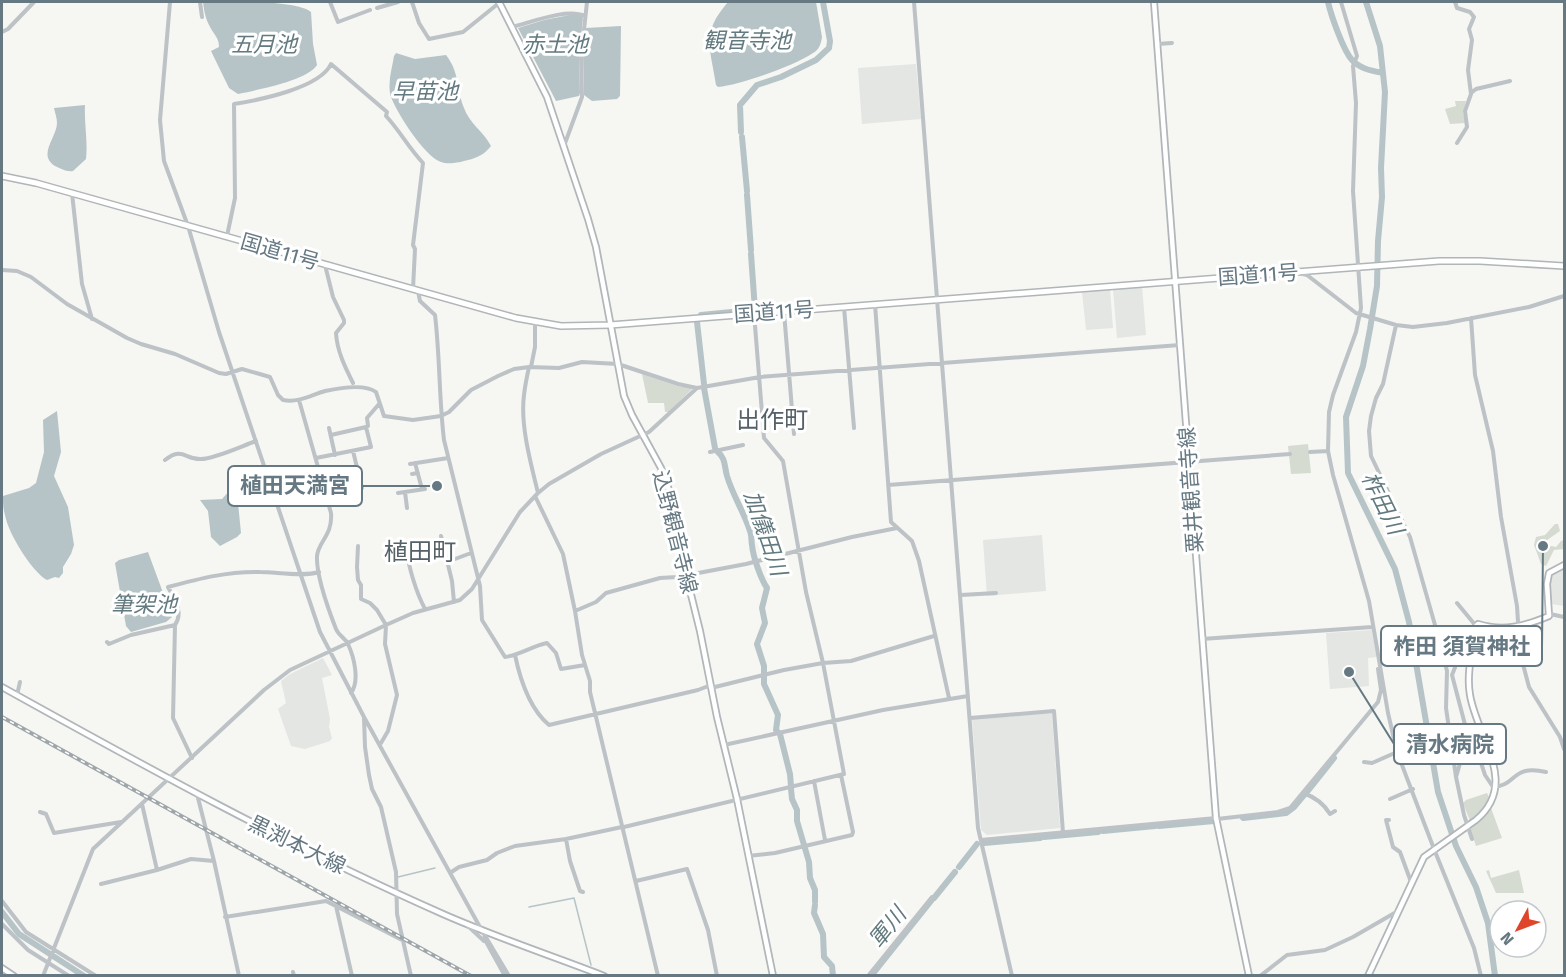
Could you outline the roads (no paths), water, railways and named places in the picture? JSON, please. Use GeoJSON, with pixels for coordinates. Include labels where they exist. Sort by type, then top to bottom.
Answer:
{"type":"FeatureCollection","features":[{"type":"Feature","properties":{"kind":"highway","name":"国道11号"},"geometry":{"type":"LineString","coordinates":[[2,177],[36,183],[535,322],[569,327],[1459,260],[1564,266]]}},
{"type":"Feature","properties":{"kind":"main road","name":"込野観音寺線"},"geometry":{"type":"LineString","coordinates":[[499,2],[547,97],[597,247],[610,325],[627,404],[666,478],[773,975]]}},
{"type":"Feature","properties":{"kind":"main road","name":"粟井観音寺線"},"geometry":{"type":"LineString","coordinates":[[1154,2],[1216,818],[1249,975]]}},
{"type":"Feature","properties":{"kind":"main road"},"geometry":{"type":"LineString","coordinates":[[1368,975],[1424,857],[1468,826],[1488,807],[1496,788],[1495,770],[1474,713],[1470,693],[1476,626],[1478,624],[1499,629],[1519,626],[1548,617],[1550,614],[1547,584],[1549,573],[1564,565]]}},
{"type":"Feature","properties":{"kind":"main road","name":"黒渕本大線"},"geometry":{"type":"LineString","coordinates":[[2,687],[297,846],[463,922],[604,975]]}},
{"type":"Feature","properties":{"kind":"main road"},"geometry":{"type":"LineString","coordinates":[[2,968],[14,975]]}},
{"type":"Feature","properties":{"kind":"street"},"geometry":{"type":"LineString","coordinates":[[2,32],[8,29],[34,2]]}},
{"type":"Feature","properties":{"kind":"street"},"geometry":{"type":"LineString","coordinates":[[170,2],[160,131],[164,161],[188,226],[232,371],[300,573],[328,652],[507,975]]}},
{"type":"Feature","properties":{"kind":"street"},"geometry":{"type":"LineString","coordinates":[[200,2],[202,17]]}},
{"type":"Feature","properties":{"kind":"street"},"geometry":{"type":"LineString","coordinates":[[330,2],[338,22],[370,10]]}},
{"type":"Feature","properties":{"kind":"street"},"geometry":{"type":"LineString","coordinates":[[376,8],[398,2]]}},
{"type":"Feature","properties":{"kind":"street"},"geometry":{"type":"LineString","coordinates":[[412,2],[419,23],[429,39],[463,32],[499,2]]}},
{"type":"Feature","properties":{"kind":"street"},"geometry":{"type":"LineString","coordinates":[[564,146],[582,97],[581,57],[587,2]]}},
{"type":"Feature","properties":{"kind":"street"},"geometry":{"type":"LineString","coordinates":[[914,2],[981,840],[1009,975]]}},
{"type":"Feature","properties":{"kind":"street"},"geometry":{"type":"LineString","coordinates":[[1341,2],[1357,56],[1353,66],[1356,103],[1354,206],[1361,308],[1356,332],[1331,404],[1328,451],[1363,576],[1397,752],[1474,948],[1481,975]]}},
{"type":"Feature","properties":{"kind":"street"},"geometry":{"type":"LineString","coordinates":[[1455,2],[1458,8],[1474,15],[1470,24],[1473,40],[1468,70],[1471,94]]}},
{"type":"Feature","properties":{"kind":"street"},"geometry":{"type":"LineString","coordinates":[[512,27],[576,13],[585,16]]}},
{"type":"Feature","properties":{"kind":"street"},"geometry":{"type":"LineString","coordinates":[[1157,44],[1172,43]]}},
{"type":"Feature","properties":{"kind":"street"},"geometry":{"type":"LineString","coordinates":[[227,237],[235,198],[234,104],[285,94],[328,71],[331,64],[387,112],[386,116],[423,163],[413,245],[416,290],[420,301],[435,315],[441,416],[447,458],[478,580],[482,620],[505,657],[514,656],[530,647],[547,643],[556,653],[561,669],[585,665]]}},
{"type":"Feature","properties":{"kind":"street"},"geometry":{"type":"LineString","coordinates":[[1457,143],[1467,127],[1465,111],[1471,94],[1476,89],[1510,81]]}},
{"type":"Feature","properties":{"kind":"street"},"geometry":{"type":"LineString","coordinates":[[72,194],[82,284],[92,319]]}},
{"type":"Feature","properties":{"kind":"street"},"geometry":{"type":"LineString","coordinates":[[325,265],[333,297],[344,320],[336,333],[340,356],[353,384]]}},
{"type":"Feature","properties":{"kind":"street"},"geometry":{"type":"LineString","coordinates":[[2,270],[17,271],[31,277],[67,304],[136,342],[175,354],[219,374],[242,369],[270,377],[284,400],[299,400],[325,391],[365,387],[376,392],[384,416],[413,420],[441,416],[449,412],[471,390],[514,369],[530,367],[560,368],[582,362],[618,364],[697,388],[760,377],[1180,345]]}},
{"type":"Feature","properties":{"kind":"street"},"geometry":{"type":"LineString","coordinates":[[1296,272],[1307,275],[1359,314],[1396,325],[1419,327],[1529,307],[1564,296]]}},
{"type":"Feature","properties":{"kind":"street"},"geometry":{"type":"LineString","coordinates":[[875,304],[891,522],[912,541],[919,561],[949,698]]}},
{"type":"Feature","properties":{"kind":"street"},"geometry":{"type":"LineString","coordinates":[[844,307],[854,428]]}},
{"type":"Feature","properties":{"kind":"street"},"geometry":{"type":"LineString","coordinates":[[784,311],[794,434]]}},
{"type":"Feature","properties":{"kind":"street"},"geometry":{"type":"LineString","coordinates":[[450,873],[459,867],[487,860],[515,846],[566,839],[623,827],[844,774],[824,663],[806,592],[783,461],[764,438],[754,313]]}},
{"type":"Feature","properties":{"kind":"street"},"geometry":{"type":"LineString","coordinates":[[1471,318],[1475,375],[1492,451],[1525,677],[1560,737],[1564,749]]}},
{"type":"Feature","properties":{"kind":"street"},"geometry":{"type":"LineString","coordinates":[[535,322],[535,346],[523,397],[529,455],[537,495],[562,554],[585,665],[658,975]]}},
{"type":"Feature","properties":{"kind":"street"},"geometry":{"type":"LineString","coordinates":[[1396,325],[1383,384],[1371,416],[1369,430],[1371,456],[1410,537],[1447,671],[1446,708],[1456,777],[1462,808],[1472,839]]}},
{"type":"Feature","properties":{"kind":"street"},"geometry":{"type":"LineString","coordinates":[[43,975],[93,849],[276,679],[290,670],[386,625],[424,609],[454,603],[468,594],[520,512],[549,484],[614,447],[644,435],[697,388]]}},
{"type":"Feature","properties":{"kind":"street"},"geometry":{"type":"LineString","coordinates":[[299,400],[331,513],[332,523],[318,553],[319,572],[337,632],[347,643],[355,671],[354,689],[351,693]]}},
{"type":"Feature","properties":{"kind":"street"},"geometry":{"type":"LineString","coordinates":[[316,458],[371,447],[366,427],[368,426],[367,418],[380,403]]}},
{"type":"Feature","properties":{"kind":"street"},"geometry":{"type":"LineString","coordinates":[[331,435],[366,427]]}},
{"type":"Feature","properties":{"kind":"street"},"geometry":{"type":"LineString","coordinates":[[329,428],[335,455]]}},
{"type":"Feature","properties":{"kind":"street"},"geometry":{"type":"LineString","coordinates":[[165,460],[179,454],[202,459],[256,441]]}},
{"type":"Feature","properties":{"kind":"street"},"geometry":{"type":"LineString","coordinates":[[710,452],[743,445]]}},
{"type":"Feature","properties":{"kind":"street"},"geometry":{"type":"LineString","coordinates":[[353,451],[362,488]]}},
{"type":"Feature","properties":{"kind":"street"},"geometry":{"type":"LineString","coordinates":[[1310,452],[1328,451]]}},
{"type":"Feature","properties":{"kind":"street"},"geometry":{"type":"LineString","coordinates":[[888,484],[1290,454]]}},
{"type":"Feature","properties":{"kind":"street"},"geometry":{"type":"LineString","coordinates":[[398,493],[424,489],[413,463],[447,458]]}},
{"type":"Feature","properties":{"kind":"street"},"geometry":{"type":"LineString","coordinates":[[412,474],[418,473]]}},
{"type":"Feature","properties":{"kind":"street"},"geometry":{"type":"LineString","coordinates":[[405,492],[407,508]]}},
{"type":"Feature","properties":{"kind":"street"},"geometry":{"type":"LineString","coordinates":[[575,610],[596,602],[606,593],[660,578],[686,576],[746,564],[897,528]]}},
{"type":"Feature","properties":{"kind":"street"},"geometry":{"type":"LineString","coordinates":[[441,536],[452,581],[454,603]]}},
{"type":"Feature","properties":{"kind":"street"},"geometry":{"type":"LineString","coordinates":[[405,544],[410,574],[424,609]]}},
{"type":"Feature","properties":{"kind":"street"},"geometry":{"type":"LineString","coordinates":[[358,546],[358,580],[362,585],[361,599],[370,603],[377,610],[386,625],[385,644],[397,695],[388,731],[381,743]]}},
{"type":"Feature","properties":{"kind":"street"},"geometry":{"type":"LineString","coordinates":[[446,562],[471,553]]}},
{"type":"Feature","properties":{"kind":"street"},"geometry":{"type":"LineString","coordinates":[[192,758],[173,718],[175,625],[180,612],[168,586],[229,573],[309,574],[319,572]]}},
{"type":"Feature","properties":{"kind":"street"},"geometry":{"type":"LineString","coordinates":[[961,595],[996,593]]}},
{"type":"Feature","properties":{"kind":"street"},"geometry":{"type":"LineString","coordinates":[[1456,777],[1468,736],[1452,671],[1468,635],[1476,626],[1457,603]]}},
{"type":"Feature","properties":{"kind":"street"},"geometry":{"type":"LineString","coordinates":[[1550,614],[1564,617]]}},
{"type":"Feature","properties":{"kind":"street"},"geometry":{"type":"LineString","coordinates":[[107,642],[109,644],[131,634],[175,625]]}},
{"type":"Feature","properties":{"kind":"street"},"geometry":{"type":"LineString","coordinates":[[1202,639],[1372,627]]}},
{"type":"Feature","properties":{"kind":"street"},"geometry":{"type":"LineString","coordinates":[[514,656],[537,712],[547,724],[552,725],[784,670],[851,661],[934,636]]}},
{"type":"Feature","properties":{"kind":"street"},"geometry":{"type":"LineString","coordinates":[[1379,662],[1380,700],[1388,713]]}},
{"type":"Feature","properties":{"kind":"street"},"geometry":{"type":"LineString","coordinates":[[1447,671],[1452,671]]}},
{"type":"Feature","properties":{"kind":"street"},"geometry":{"type":"LineString","coordinates":[[17,695],[20,682]]}},
{"type":"Feature","properties":{"kind":"street"},"geometry":{"type":"LineString","coordinates":[[724,745],[835,720],[968,696]]}},
{"type":"Feature","properties":{"kind":"street"},"geometry":{"type":"LineString","coordinates":[[981,840],[1286,810],[1304,793],[1380,700]]}},
{"type":"Feature","properties":{"kind":"street"},"geometry":{"type":"LineString","coordinates":[[970,718],[1054,711],[1063,833]]}},
{"type":"Feature","properties":{"kind":"street"},"geometry":{"type":"LineString","coordinates":[[364,717],[363,731],[369,775],[372,789],[381,807],[396,872],[398,914],[411,975]]}},
{"type":"Feature","properties":{"kind":"street"},"geometry":{"type":"LineString","coordinates":[[1467,742],[1471,740],[1474,742],[1485,775],[1496,788],[1507,783],[1518,773],[1534,769],[1546,772]]}},
{"type":"Feature","properties":{"kind":"street"},"geometry":{"type":"LineString","coordinates":[[1364,762],[1372,763],[1397,752]]}},
{"type":"Feature","properties":{"kind":"street"},"geometry":{"type":"LineString","coordinates":[[748,856],[804,847],[853,833],[841,775]]}},
{"type":"Feature","properties":{"kind":"street"},"geometry":{"type":"LineString","coordinates":[[814,781],[825,840]]}},
{"type":"Feature","properties":{"kind":"street"},"geometry":{"type":"LineString","coordinates":[[1390,799],[1413,789]]}},
{"type":"Feature","properties":{"kind":"street"},"geometry":{"type":"LineString","coordinates":[[1304,793],[1315,797],[1330,814],[1335,811]]}},
{"type":"Feature","properties":{"kind":"street"},"geometry":{"type":"LineString","coordinates":[[197,794],[238,975]]}},
{"type":"Feature","properties":{"kind":"street"},"geometry":{"type":"LineString","coordinates":[[142,804],[158,870]]}},
{"type":"Feature","properties":{"kind":"street"},"geometry":{"type":"LineString","coordinates":[[40,812],[46,814],[54,833],[122,822]]}},
{"type":"Feature","properties":{"kind":"street"},"geometry":{"type":"LineString","coordinates":[[1389,820],[1386,820],[1393,848],[1400,852],[1412,882]]}},
{"type":"Feature","properties":{"kind":"street"},"geometry":{"type":"LineString","coordinates":[[566,839],[574,876],[580,891],[583,892]]}},
{"type":"Feature","properties":{"kind":"street"},"geometry":{"type":"LineString","coordinates":[[102,884],[191,859],[214,861]]}},
{"type":"Feature","properties":{"kind":"street"},"geometry":{"type":"LineString","coordinates":[[636,881],[687,869],[705,921],[717,975]]}},
{"type":"Feature","properties":{"kind":"street"},"geometry":{"type":"LineString","coordinates":[[868,975],[932,897]]}},
{"type":"Feature","properties":{"kind":"street"},"geometry":{"type":"LineString","coordinates":[[2,901],[26,932],[96,975]]}},
{"type":"Feature","properties":{"kind":"street"},"geometry":{"type":"LineString","coordinates":[[225,917],[326,901],[404,941]]}},
{"type":"Feature","properties":{"kind":"street"},"geometry":{"type":"LineString","coordinates":[[336,905],[352,975]]}},
{"type":"Feature","properties":{"kind":"street"},"geometry":{"type":"LineString","coordinates":[[1260,975],[1287,955],[1325,950],[1353,937],[1398,910]]}},
{"type":"Feature","properties":{"kind":"street"},"geometry":{"type":"LineString","coordinates":[[463,922],[493,951]]}},
{"type":"Feature","properties":{"kind":"street"},"geometry":{"type":"LineString","coordinates":[[2,924],[28,950],[69,975]]}},
{"type":"Feature","properties":{"kind":"street"},"geometry":{"type":"LineString","coordinates":[[481,929],[488,947]]}},
{"type":"Feature","properties":{"kind":"street"},"geometry":{"type":"LineString","coordinates":[[486,937],[487,934],[492,934]]}},
{"type":"Feature","properties":{"kind":"street"},"geometry":{"type":"LineString","coordinates":[[493,951],[496,940],[504,938]]}},
{"type":"Feature","properties":{"kind":"water","name":"五月池"},"geometry":{"type":"Polygon","coordinates":[[[203,2],[276,3],[303,8],[311,12],[317,65],[303,76],[238,94],[229,88],[211,51],[219,47],[219,44],[207,19],[203,2]]]}},
{"type":"Feature","properties":{"kind":"water","name":"観音寺池"},"geometry":{"type":"Polygon","coordinates":[[[728,2],[816,2],[822,37],[819,47],[815,52],[780,69],[753,79],[718,87],[710,50],[711,32],[719,13],[728,2]]]}},
{"type":"Feature","properties":{"kind":"water","name":"赤土池"},"geometry":{"type":"Polygon","coordinates":[[[575,14],[583,17],[579,60],[580,93],[579,96],[556,101],[518,28],[575,14]]]}},
{"type":"Feature","properties":{"kind":"water"},"geometry":{"type":"Polygon","coordinates":[[[621,26],[620,96],[617,99],[592,101],[584,95],[583,55],[586,28],[621,26]]]}},
{"type":"Feature","properties":{"kind":"water","name":"早苗池"},"geometry":{"type":"Polygon","coordinates":[[[396,53],[415,59],[446,55],[454,68],[466,113],[491,146],[486,151],[471,159],[447,163],[441,162],[427,152],[405,123],[391,97],[390,76],[396,53]]]}},
{"type":"Feature","properties":{"kind":"water"},"geometry":{"type":"Polygon","coordinates":[[[85,105],[86,159],[73,171],[66,171],[55,166],[48,157],[49,146],[57,123],[54,108],[85,105]]]}},
{"type":"Feature","properties":{"kind":"water"},"geometry":{"type":"Polygon","coordinates":[[[57,411],[61,452],[54,476],[68,507],[74,545],[63,567],[63,573],[59,578],[47,580],[28,561],[16,541],[7,523],[3,496],[29,488],[36,483],[44,452],[43,420],[57,411]]]}},
{"type":"Feature","properties":{"kind":"water"},"geometry":{"type":"Polygon","coordinates":[[[232,488],[236,489],[237,493],[241,533],[220,546],[211,537],[208,511],[200,500],[222,499],[232,488]]]}},
{"type":"Feature","properties":{"kind":"water","name":"筆架池"},"geometry":{"type":"Polygon","coordinates":[[[148,552],[172,617],[166,622],[131,632],[126,626],[115,563],[148,552]]]}},
{"type":"Feature","properties":{"kind":"waterway","name":"加儀田川"},"geometry":{"type":"LineString","coordinates":[[741,132],[740,105],[757,85],[781,77],[816,60],[829,48],[830,41],[823,2]]}},
{"type":"Feature","properties":{"kind":"waterway"},"geometry":{"type":"LineString","coordinates":[[1328,2],[1341,41],[1352,60],[1363,68],[1383,73]]}},
{"type":"Feature","properties":{"kind":"waterway","name":"柞田川"},"geometry":{"type":"LineString","coordinates":[[1366,2],[1380,46],[1385,92],[1381,168],[1382,197],[1377,286],[1370,329],[1363,366],[1346,417],[1348,473],[1395,569],[1409,622],[1438,792],[1456,846],[1476,887],[1488,923],[1495,976]]}},
{"type":"Feature","properties":{"kind":"waterway","name":"加儀田川"},"geometry":{"type":"LineString","coordinates":[[742,137],[747,191]]}},
{"type":"Feature","properties":{"kind":"waterway","name":"加儀田川"},"geometry":{"type":"LineString","coordinates":[[747,195],[751,250]]}},
{"type":"Feature","properties":{"kind":"waterway","name":"加儀田川"},"geometry":{"type":"LineString","coordinates":[[751,254],[755,310]]}},
{"type":"Feature","properties":{"kind":"waterway","name":"加儀田川"},"geometry":{"type":"LineString","coordinates":[[701,315],[752,310]]}},
{"type":"Feature","properties":{"kind":"waterway","name":"加儀田川"},"geometry":{"type":"LineString","coordinates":[[697,322],[704,384]]}},
{"type":"Feature","properties":{"kind":"waterway","name":"加儀田川"},"geometry":{"type":"LineString","coordinates":[[704,388],[715,448]]}},
{"type":"Feature","properties":{"kind":"waterway","name":"加儀田川"},"geometry":{"type":"LineString","coordinates":[[717,451],[723,460],[729,483],[748,524],[756,562],[767,588],[762,608],[765,623],[757,644],[764,666],[764,684],[778,715],[776,730],[778,732]]}},
{"type":"Feature","properties":{"kind":"waterway","name":"加儀田川"},"geometry":{"type":"LineString","coordinates":[[780,734],[791,786]]}},
{"type":"Feature","properties":{"kind":"waterway","name":"軍川"},"geometry":{"type":"LineString","coordinates":[[1307,792],[1334,758]]}},
{"type":"Feature","properties":{"kind":"waterway","name":"加儀田川"},"geometry":{"type":"LineString","coordinates":[[791,789],[797,810],[797,821],[809,862],[810,878],[815,890],[815,902]]}},
{"type":"Feature","properties":{"kind":"waterway","name":"軍川"},"geometry":{"type":"LineString","coordinates":[[1243,818],[1286,813],[1304,795]]}},
{"type":"Feature","properties":{"kind":"waterway","name":"軍川"},"geometry":{"type":"LineString","coordinates":[[1159,826],[1214,821]]}},
{"type":"Feature","properties":{"kind":"waterway","name":"軍川"},"geometry":{"type":"LineString","coordinates":[[1103,831],[1155,826]]}},
{"type":"Feature","properties":{"kind":"waterway","name":"軍川"},"geometry":{"type":"LineString","coordinates":[[1044,837],[1098,832]]}},
{"type":"Feature","properties":{"kind":"waterway","name":"軍川"},"geometry":{"type":"LineString","coordinates":[[984,843],[1040,838]]}},
{"type":"Feature","properties":{"kind":"waterway","name":"軍川"},"geometry":{"type":"LineString","coordinates":[[959,867],[977,844]]}},
{"type":"Feature","properties":{"kind":"waterway"},"geometry":{"type":"LineString","coordinates":[[398,877],[435,868]]}},
{"type":"Feature","properties":{"kind":"waterway","name":"軍川"},"geometry":{"type":"LineString","coordinates":[[934,898],[955,872]]}},
{"type":"Feature","properties":{"kind":"waterway"},"geometry":{"type":"LineString","coordinates":[[529,907],[574,898],[591,965]]}},
{"type":"Feature","properties":{"kind":"waterway","name":"軍川"},"geometry":{"type":"LineString","coordinates":[[871,976],[931,901]]}},
{"type":"Feature","properties":{"kind":"waterway","name":"加儀田川"},"geometry":{"type":"LineString","coordinates":[[815,905],[814,913],[823,934],[824,957],[832,966],[833,976]]}},
{"type":"Feature","properties":{"kind":"waterway"},"geometry":{"type":"LineString","coordinates":[[2,912],[19,934],[84,976]]}},
{"type":"Feature","properties":{"kind":"railway"},"geometry":{"type":"LineString","coordinates":[[2,717],[471,976]]}},
{"type":"Feature","properties":{"kind":"place","name":"植田天満宮"},"geometry":{"type":"Point","coordinates":[437,486]}},
{"type":"Feature","properties":{"kind":"place","name":"柞田 須賀神社"},"geometry":{"type":"Point","coordinates":[1543,546]}},
{"type":"Feature","properties":{"kind":"place","name":"清水病院"},"geometry":{"type":"Point","coordinates":[1349,672]}},
{"type":"Feature","properties":{"kind":"district","name":"出作町"},"geometry":{"type":"Point","coordinates":[772,420]}},
{"type":"Feature","properties":{"kind":"district","name":"植田町"},"geometry":{"type":"Point","coordinates":[420,552]}}]}
